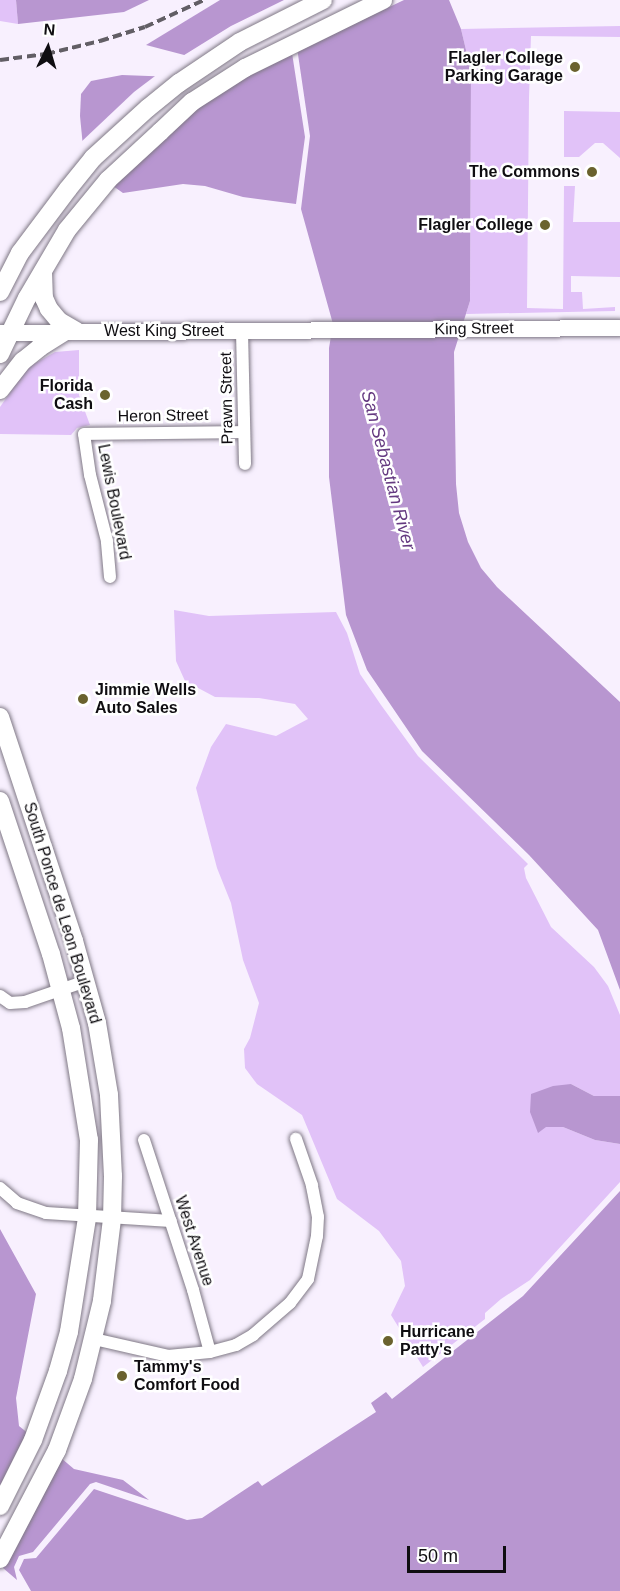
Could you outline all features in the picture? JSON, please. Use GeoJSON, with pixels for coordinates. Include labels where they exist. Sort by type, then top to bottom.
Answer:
{"type":"FeatureCollection","features":[{"type":"Feature","properties":{"kind":"highway"},"geometry":{"type":"LineString","coordinates":[[0,272],[20,253],[93,158],[179,83],[240,42],[323,0]]}},
{"type":"Feature","properties":{"kind":"highway"},"geometry":{"type":"LineString","coordinates":[[0,354],[5,333],[68,230],[108,180],[192,102],[244,68],[383,0]]}},
{"type":"Feature","properties":{"kind":"highway"},"geometry":{"type":"LineString","coordinates":[[0,292],[20,253]]}},
{"type":"Feature","properties":{"kind":"highway"},"geometry":{"type":"LineString","coordinates":[[0,390],[23,361],[40,347],[71,332],[49,309],[44,298],[43,272]]}},
{"type":"Feature","properties":{"kind":"highway","name":"South Ponce de Leon Boulevard"},"geometry":{"type":"LineString","coordinates":[[0,717],[86,981],[104,1059],[109,1095],[113,1176],[112,1219],[102,1301],[83,1379],[57,1450],[0,1559]]}},
{"type":"Feature","properties":{"kind":"highway","name":"South Ponce de Leon Boulevard"},"geometry":{"type":"LineString","coordinates":[[0,801],[61,989],[79,1064],[89,1140],[87,1218],[77,1291],[58,1371],[33,1440],[0,1506]]}},
{"type":"Feature","properties":{"kind":"main road","name":"King Street"},"geometry":{"type":"LineString","coordinates":[[328,331],[620,328]]}},
{"type":"Feature","properties":{"kind":"main road","name":"West King Street"},"geometry":{"type":"LineString","coordinates":[[5,333],[328,331]]}},
{"type":"Feature","properties":{"kind":"street","name":"Prawn Street"},"geometry":{"type":"LineString","coordinates":[[242,331],[245,464]]}},
{"type":"Feature","properties":{"kind":"street","name":"Heron Street"},"geometry":{"type":"LineString","coordinates":[[84,434],[243,432]]}},
{"type":"Feature","properties":{"kind":"street","name":"Lewis Boulevard"},"geometry":{"type":"LineString","coordinates":[[84,434],[108,548],[110,577]]}},
{"type":"Feature","properties":{"kind":"street"},"geometry":{"type":"LineString","coordinates":[[0,996],[16,1004],[86,981]]}},
{"type":"Feature","properties":{"kind":"street"},"geometry":{"type":"LineString","coordinates":[[94,1339],[168,1356],[210,1352],[236,1345],[269,1324],[290,1303],[308,1279],[314,1258],[318,1217],[312,1185],[296,1139]]}},
{"type":"Feature","properties":{"kind":"street","name":"West Avenue"},"geometry":{"type":"LineString","coordinates":[[144,1140],[210,1352]]}},
{"type":"Feature","properties":{"kind":"street"},"geometry":{"type":"LineString","coordinates":[[0,1188],[17,1203],[31,1210],[87,1218],[171,1221]]}},
{"type":"Feature","properties":{"kind":"shaded area"},"geometry":{"type":"Polygon","coordinates":[[[0,0],[16,0],[18,24],[0,21],[0,0]]]}},
{"type":"Feature","properties":{"kind":"shaded area"},"geometry":{"type":"Polygon","coordinates":[[[620,26],[620,37],[531,36],[529,98],[527,308],[563,309],[564,186],[575,186],[573,222],[620,222],[620,277],[571,276],[571,292],[582,292],[583,309],[615,307],[615,311],[466,314],[470,301],[471,71],[461,29],[620,26]]]}},
{"type":"Feature","properties":{"kind":"shaded area"},"geometry":{"type":"Polygon","coordinates":[[[564,111],[620,112],[620,158],[603,143],[595,143],[579,157],[564,157],[564,111]]]}},
{"type":"Feature","properties":{"kind":"shaded area"},"geometry":{"type":"Polygon","coordinates":[[[79,350],[79,395],[90,425],[77,428],[71,435],[0,434],[0,407],[27,368],[55,352],[79,350]]]}},
{"type":"Feature","properties":{"kind":"shaded area"},"geometry":{"type":"Polygon","coordinates":[[[174,610],[209,616],[336,612],[347,633],[360,674],[381,705],[418,756],[528,864],[524,868],[526,878],[551,927],[594,967],[608,986],[620,1015],[620,1096],[594,1096],[571,1084],[546,1127],[563,1127],[595,1140],[620,1144],[620,1182],[530,1280],[501,1299],[485,1313],[485,1319],[423,1367],[391,1315],[405,1286],[401,1261],[379,1231],[337,1199],[302,1115],[257,1084],[245,1068],[244,1049],[250,1038],[259,1003],[243,960],[231,903],[217,868],[196,788],[211,747],[226,724],[276,736],[308,719],[295,704],[259,698],[215,697],[185,681],[176,661],[174,610]]]}},
{"type":"Feature","properties":{"kind":"water"},"geometry":{"type":"Polygon","coordinates":[[[16,0],[149,0],[124,12],[18,24],[16,0]]]}},
{"type":"Feature","properties":{"kind":"water"},"geometry":{"type":"Polygon","coordinates":[[[220,0],[285,0],[188,56],[146,45],[220,0]]]}},
{"type":"Feature","properties":{"kind":"water","name":"San Sebastian River"},"geometry":{"type":"Polygon","coordinates":[[[290,0],[449,0],[461,29],[471,71],[470,301],[454,352],[456,484],[459,513],[468,542],[481,568],[497,587],[620,702],[620,990],[598,930],[529,855],[422,751],[367,670],[346,615],[329,477],[329,348],[333,324],[301,209],[310,136],[290,0]]]}},
{"type":"Feature","properties":{"kind":"water"},"geometry":{"type":"Polygon","coordinates":[[[292,53],[305,137],[296,204],[243,197],[205,186],[183,184],[123,193],[113,186],[196,109],[247,75],[292,53]]]}},
{"type":"Feature","properties":{"kind":"water"},"geometry":{"type":"Polygon","coordinates":[[[122,75],[175,77],[84,157],[80,116],[81,94],[91,81],[122,75]]]}},
{"type":"Feature","properties":{"kind":"water"},"geometry":{"type":"Polygon","coordinates":[[[571,1084],[594,1096],[620,1096],[620,1144],[595,1140],[563,1127],[546,1127],[538,1133],[530,1112],[531,1094],[553,1086],[571,1084]]]}},
{"type":"Feature","properties":{"kind":"water"},"geometry":{"type":"Polygon","coordinates":[[[620,1191],[620,1591],[31,1591],[19,1570],[24,1559],[36,1558],[94,1489],[187,1520],[202,1518],[258,1481],[262,1486],[376,1412],[371,1403],[386,1392],[392,1399],[523,1296],[620,1191]]]}},
{"type":"Feature","properties":{"kind":"water"},"geometry":{"type":"Polygon","coordinates":[[[0,1229],[36,1294],[16,1398],[19,1426],[29,1434],[0,1492],[0,1229]]]}},
{"type":"Feature","properties":{"kind":"water"},"geometry":{"type":"Polygon","coordinates":[[[61,1458],[74,1469],[123,1480],[149,1500],[96,1482],[90,1484],[33,1552],[19,1556],[14,1567],[17,1580],[3,1568],[61,1458]]]}},
{"type":"Feature","properties":{"kind":"pier"},"geometry":{"type":"Polygon","coordinates":[[[284,0],[404,0],[255,71],[194,106],[246,72],[295,51],[289,11],[191,66],[186,58],[181,57],[231,26],[284,0]]]}},
{"type":"Feature","properties":{"kind":"pier"},"geometry":{"type":"Polygon","coordinates":[[[159,73],[176,75],[82,159],[80,143],[134,92],[159,73]]]}},
{"type":"Feature","properties":{"kind":"railway"},"geometry":{"type":"LineString","coordinates":[[0,60],[46,54],[100,41],[145,27],[204,0]]}},
{"type":"Feature","properties":{"kind":"place","name":"Flagler College Parking Garage"},"geometry":{"type":"Point","coordinates":[575,67]}},
{"type":"Feature","properties":{"kind":"place","name":"The Commons"},"geometry":{"type":"Point","coordinates":[592,172]}},
{"type":"Feature","properties":{"kind":"place","name":"Flagler College"},"geometry":{"type":"Point","coordinates":[545,225]}},
{"type":"Feature","properties":{"kind":"place","name":"Florida Cash"},"geometry":{"type":"Point","coordinates":[105,395]}},
{"type":"Feature","properties":{"kind":"place","name":"Jimmie Wells Auto Sales"},"geometry":{"type":"Point","coordinates":[83,699]}},
{"type":"Feature","properties":{"kind":"place","name":"Hurricane Patty's"},"geometry":{"type":"Point","coordinates":[388,1341]}},
{"type":"Feature","properties":{"kind":"place","name":"Tammy's Comfort Food"},"geometry":{"type":"Point","coordinates":[122,1376]}}]}
